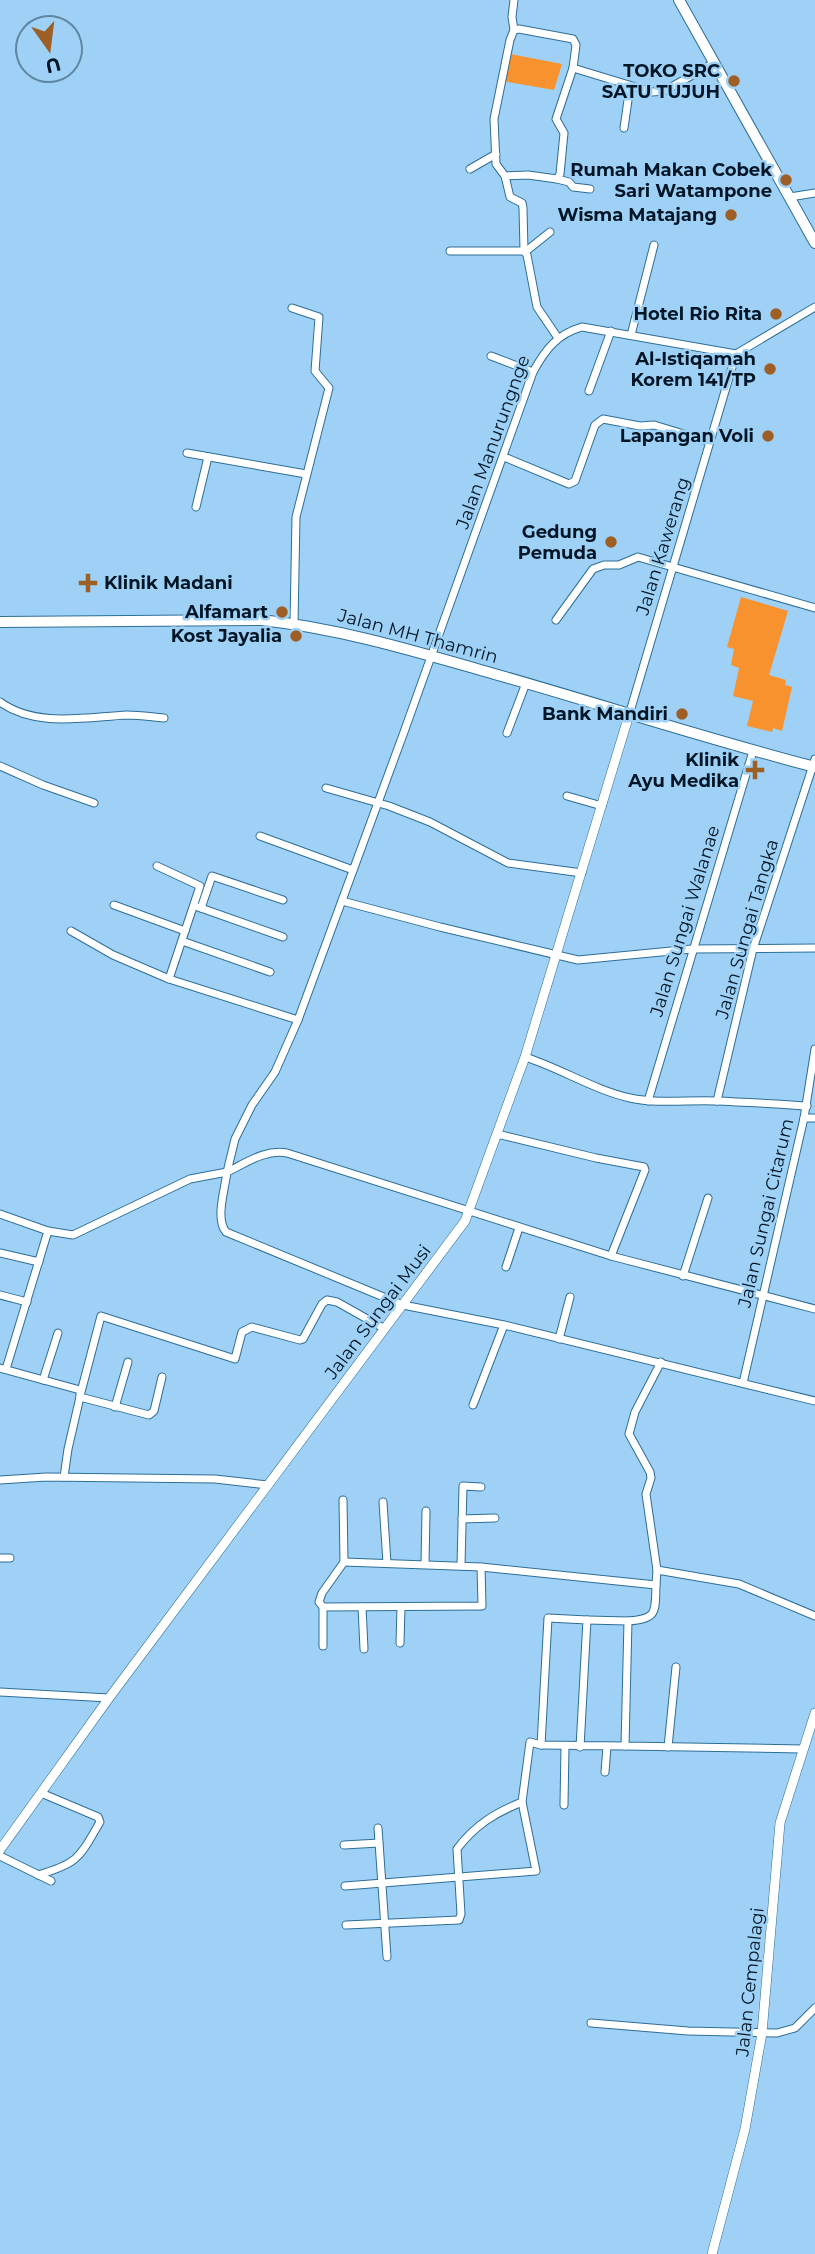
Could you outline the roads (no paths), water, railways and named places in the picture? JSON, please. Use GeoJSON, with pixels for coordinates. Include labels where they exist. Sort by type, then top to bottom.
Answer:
{"type":"FeatureCollection","features":[{"type":"Feature","properties":{"kind":"main road"},"geometry":{"type":"LineString","coordinates":[[679,0],[815,243]]}},
{"type":"Feature","properties":{"kind":"main road","name":"Jalan MH Thamrin"},"geometry":{"type":"LineString","coordinates":[[0,622],[261,620],[293,624],[432,656],[753,751],[814,764]]}},
{"type":"Feature","properties":{"kind":"street"},"geometry":{"type":"LineString","coordinates":[[514,0],[514,30],[494,119],[496,164],[505,176],[510,197],[522,203],[525,251],[537,307],[558,338],[582,327],[736,354],[815,307]]}},
{"type":"Feature","properties":{"kind":"street"},"geometry":{"type":"LineString","coordinates":[[514,30],[573,39],[576,45],[573,68],[556,119],[564,133],[557,178]]}},
{"type":"Feature","properties":{"kind":"street"},"geometry":{"type":"LineString","coordinates":[[573,68],[653,92],[664,90],[714,63]]}},
{"type":"Feature","properties":{"kind":"street"},"geometry":{"type":"LineString","coordinates":[[624,128],[630,86]]}},
{"type":"Feature","properties":{"kind":"street"},"geometry":{"type":"LineString","coordinates":[[470,169],[496,154]]}},
{"type":"Feature","properties":{"kind":"street"},"geometry":{"type":"LineString","coordinates":[[505,176],[557,178],[569,182],[573,187],[590,189]]}},
{"type":"Feature","properties":{"kind":"street"},"geometry":{"type":"LineString","coordinates":[[790,197],[815,193]]}},
{"type":"Feature","properties":{"kind":"street"},"geometry":{"type":"LineString","coordinates":[[450,251],[525,251],[550,232]]}},
{"type":"Feature","properties":{"kind":"street"},"geometry":{"type":"LineString","coordinates":[[631,335],[654,245]]}},
{"type":"Feature","properties":{"kind":"street"},"geometry":{"type":"LineString","coordinates":[[292,308],[319,317],[315,371],[329,388],[295,524],[293,624]]}},
{"type":"Feature","properties":{"kind":"street"},"geometry":{"type":"LineString","coordinates":[[589,391],[611,331]]}},
{"type":"Feature","properties":{"kind":"street","name":"Jalan Manurungnge"},"geometry":{"type":"LineString","coordinates":[[403,1305],[226,1232],[221,1223],[227,1172],[235,1139],[252,1105],[275,1072],[298,1020],[533,372],[541,356],[558,338]]}},
{"type":"Feature","properties":{"kind":"street","name":"Jalan Kawerang"},"geometry":{"type":"LineString","coordinates":[[629,715],[736,354]]}},
{"type":"Feature","properties":{"kind":"street"},"geometry":{"type":"LineString","coordinates":[[491,356],[533,372]]}},
{"type":"Feature","properties":{"kind":"street"},"geometry":{"type":"LineString","coordinates":[[504,457],[569,484],[575,481],[595,425],[603,419],[640,426],[654,425],[710,442]]}},
{"type":"Feature","properties":{"kind":"street"},"geometry":{"type":"LineString","coordinates":[[187,453],[306,474]]}},
{"type":"Feature","properties":{"kind":"street"},"geometry":{"type":"LineString","coordinates":[[196,507],[208,457]]}},
{"type":"Feature","properties":{"kind":"street"},"geometry":{"type":"LineString","coordinates":[[556,620],[593,569],[604,565],[619,565],[638,557],[815,608]]}},
{"type":"Feature","properties":{"kind":"street"},"geometry":{"type":"LineString","coordinates":[[507,733],[526,683]]}},
{"type":"Feature","properties":{"kind":"street"},"geometry":{"type":"LineString","coordinates":[[0,702],[25,715],[48,718],[130,715],[164,718]]}},
{"type":"Feature","properties":{"kind":"street","name":"Jalan Sungai Musi"},"geometry":{"type":"LineString","coordinates":[[0,1850],[109,1698],[469,1213],[525,1056],[629,715]]}},
{"type":"Feature","properties":{"kind":"street","name":"Jalan Sungai Walanae"},"geometry":{"type":"LineString","coordinates":[[648,1101],[753,751]]}},
{"type":"Feature","properties":{"kind":"street","name":"Jalan Sungai Tangka"},"geometry":{"type":"LineString","coordinates":[[717,1101],[753,949],[814,764]]}},
{"type":"Feature","properties":{"kind":"street"},"geometry":{"type":"LineString","coordinates":[[0,766],[94,803]]}},
{"type":"Feature","properties":{"kind":"street"},"geometry":{"type":"LineString","coordinates":[[326,788],[429,822],[508,863],[582,873]]}},
{"type":"Feature","properties":{"kind":"street"},"geometry":{"type":"LineString","coordinates":[[567,796],[602,806]]}},
{"type":"Feature","properties":{"kind":"street"},"geometry":{"type":"LineString","coordinates":[[260,836],[353,870]]}},
{"type":"Feature","properties":{"kind":"street"},"geometry":{"type":"LineString","coordinates":[[157,866],[199,885],[198,907]]}},
{"type":"Feature","properties":{"kind":"street"},"geometry":{"type":"LineString","coordinates":[[169,979],[185,931],[212,876],[283,900]]}},
{"type":"Feature","properties":{"kind":"street"},"geometry":{"type":"LineString","coordinates":[[342,901],[578,960],[692,949],[815,948]]}},
{"type":"Feature","properties":{"kind":"street"},"geometry":{"type":"LineString","coordinates":[[114,905],[185,931]]}},
{"type":"Feature","properties":{"kind":"street"},"geometry":{"type":"LineString","coordinates":[[198,907],[283,937]]}},
{"type":"Feature","properties":{"kind":"street"},"geometry":{"type":"LineString","coordinates":[[71,931],[113,955],[169,979],[298,1020]]}},
{"type":"Feature","properties":{"kind":"street"},"geometry":{"type":"LineString","coordinates":[[181,941],[270,972]]}},
{"type":"Feature","properties":{"kind":"street","name":"Jalan Sungai Citarum"},"geometry":{"type":"LineString","coordinates":[[743,1383],[807,1106],[815,1049]]}},
{"type":"Feature","properties":{"kind":"street"},"geometry":{"type":"LineString","coordinates":[[525,1056],[628,1098],[648,1101],[717,1101],[807,1106]]}},
{"type":"Feature","properties":{"kind":"street"},"geometry":{"type":"LineString","coordinates":[[804,1118],[815,1118]]}},
{"type":"Feature","properties":{"kind":"street"},"geometry":{"type":"LineString","coordinates":[[497,1134],[644,1167],[611,1256]]}},
{"type":"Feature","properties":{"kind":"street"},"geometry":{"type":"LineString","coordinates":[[0,1214],[48,1231],[73,1235],[190,1179],[227,1172],[265,1154],[278,1151],[611,1256],[815,1309]]}},
{"type":"Feature","properties":{"kind":"street"},"geometry":{"type":"LineString","coordinates":[[683,1276],[708,1198]]}},
{"type":"Feature","properties":{"kind":"street"},"geometry":{"type":"LineString","coordinates":[[506,1267],[520,1228]]}},
{"type":"Feature","properties":{"kind":"street"},"geometry":{"type":"LineString","coordinates":[[48,1231],[27,1302],[3,1368],[78,1388],[80,1395]]}},
{"type":"Feature","properties":{"kind":"street"},"geometry":{"type":"LineString","coordinates":[[0,1254],[39,1262]]}},
{"type":"Feature","properties":{"kind":"street"},"geometry":{"type":"LineString","coordinates":[[0,1295],[27,1302]]}},
{"type":"Feature","properties":{"kind":"street"},"geometry":{"type":"LineString","coordinates":[[559,1339],[570,1297]]}},
{"type":"Feature","properties":{"kind":"street"},"geometry":{"type":"LineString","coordinates":[[64,1477],[80,1395],[101,1316],[234,1359],[245,1328],[251,1327],[303,1339],[322,1304],[327,1300],[337,1302],[385,1329]]}},
{"type":"Feature","properties":{"kind":"street"},"geometry":{"type":"LineString","coordinates":[[403,1305],[504,1325],[815,1401]]}},
{"type":"Feature","properties":{"kind":"street"},"geometry":{"type":"LineString","coordinates":[[473,1405],[504,1325]]}},
{"type":"Feature","properties":{"kind":"street"},"geometry":{"type":"LineString","coordinates":[[43,1380],[58,1334]]}},
{"type":"Feature","properties":{"kind":"street"},"geometry":{"type":"LineString","coordinates":[[115,1407],[128,1362]]}},
{"type":"Feature","properties":{"kind":"street"},"geometry":{"type":"LineString","coordinates":[[541,1745],[548,1618],[645,1620],[654,1611],[657,1570],[646,1494],[651,1478],[629,1434],[635,1412],[661,1362]]}},
{"type":"Feature","properties":{"kind":"street"},"geometry":{"type":"LineString","coordinates":[[80,1395],[115,1407],[152,1414],[162,1377]]}},
{"type":"Feature","properties":{"kind":"street"},"geometry":{"type":"LineString","coordinates":[[0,1480],[64,1477],[215,1479],[268,1486]]}},
{"type":"Feature","properties":{"kind":"street"},"geometry":{"type":"LineString","coordinates":[[461,1565],[463,1486],[481,1487]]}},
{"type":"Feature","properties":{"kind":"street"},"geometry":{"type":"LineString","coordinates":[[323,1646],[323,1607],[319,1602],[321,1593],[344,1562],[343,1500]]}},
{"type":"Feature","properties":{"kind":"street"},"geometry":{"type":"LineString","coordinates":[[383,1502],[387,1563]]}},
{"type":"Feature","properties":{"kind":"street"},"geometry":{"type":"LineString","coordinates":[[425,1564],[426,1511]]}},
{"type":"Feature","properties":{"kind":"street"},"geometry":{"type":"LineString","coordinates":[[462,1519],[495,1518]]}},
{"type":"Feature","properties":{"kind":"street"},"geometry":{"type":"LineString","coordinates":[[0,1558],[10,1558]]}},
{"type":"Feature","properties":{"kind":"street"},"geometry":{"type":"LineString","coordinates":[[344,1562],[461,1565],[656,1585]]}},
{"type":"Feature","properties":{"kind":"street"},"geometry":{"type":"LineString","coordinates":[[323,1607],[482,1606],[481,1567]]}},
{"type":"Feature","properties":{"kind":"street"},"geometry":{"type":"LineString","coordinates":[[657,1570],[739,1584],[815,1616]]}},
{"type":"Feature","properties":{"kind":"street"},"geometry":{"type":"LineString","coordinates":[[362,1607],[364,1649]]}},
{"type":"Feature","properties":{"kind":"street"},"geometry":{"type":"LineString","coordinates":[[400,1643],[401,1608]]}},
{"type":"Feature","properties":{"kind":"street"},"geometry":{"type":"LineString","coordinates":[[580,1746],[587,1620]]}},
{"type":"Feature","properties":{"kind":"street"},"geometry":{"type":"LineString","coordinates":[[625,1746],[628,1621]]}},
{"type":"Feature","properties":{"kind":"street"},"geometry":{"type":"LineString","coordinates":[[668,1746],[676,1667]]}},
{"type":"Feature","properties":{"kind":"street"},"geometry":{"type":"LineString","coordinates":[[0,1692],[109,1698]]}},
{"type":"Feature","properties":{"kind":"street","name":"Jalan Cempalagi"},"geometry":{"type":"LineString","coordinates":[[712,2254],[745,2129],[762,2033],[780,1823],[815,1713]]}},
{"type":"Feature","properties":{"kind":"street"},"geometry":{"type":"LineString","coordinates":[[345,1886],[536,1871],[522,1802],[530,1742],[541,1745],[607,1747],[807,1744]]}},
{"type":"Feature","properties":{"kind":"street"},"geometry":{"type":"LineString","coordinates":[[564,1805],[565,1746]]}},
{"type":"Feature","properties":{"kind":"street"},"geometry":{"type":"LineString","coordinates":[[604,1772],[607,1747]]}},
{"type":"Feature","properties":{"kind":"street"},"geometry":{"type":"LineString","coordinates":[[38,1875],[69,1865],[79,1857],[100,1822],[98,1817],[41,1793]]}},
{"type":"Feature","properties":{"kind":"street"},"geometry":{"type":"LineString","coordinates":[[346,1926],[459,1920],[461,1914],[457,1849],[470,1832],[493,1814],[522,1802]]}},
{"type":"Feature","properties":{"kind":"street"},"geometry":{"type":"LineString","coordinates":[[377,1828],[387,1957]]}},
{"type":"Feature","properties":{"kind":"street"},"geometry":{"type":"LineString","coordinates":[[344,1845],[379,1843]]}},
{"type":"Feature","properties":{"kind":"street"},"geometry":{"type":"LineString","coordinates":[[0,1856],[51,1881]]}},
{"type":"Feature","properties":{"kind":"street"},"geometry":{"type":"LineString","coordinates":[[592,2023],[688,2031],[762,2033],[795,2028],[815,2008]]}},
{"type":"Feature","properties":{"kind":"place","name":"TOKO SRC SATU TUJUH"},"geometry":{"type":"Point","coordinates":[734,81]}},
{"type":"Feature","properties":{"kind":"place","name":"Rumah Makan Cobek Sari Watampone"},"geometry":{"type":"Point","coordinates":[786,180]}},
{"type":"Feature","properties":{"kind":"place","name":"Wisma Matajang"},"geometry":{"type":"Point","coordinates":[731,215]}},
{"type":"Feature","properties":{"kind":"place","name":"Hotel Rio Rita"},"geometry":{"type":"Point","coordinates":[776,314]}},
{"type":"Feature","properties":{"kind":"place","name":"Al-Istiqamah Korem 141/TP"},"geometry":{"type":"Point","coordinates":[770,369]}},
{"type":"Feature","properties":{"kind":"place","name":"Lapangan Voli"},"geometry":{"type":"Point","coordinates":[768,436]}},
{"type":"Feature","properties":{"kind":"place","name":"Gedung Pemuda"},"geometry":{"type":"Point","coordinates":[611,542]}},
{"type":"Feature","properties":{"kind":"place","name":"Klinik Madani"},"geometry":{"type":"Point","coordinates":[88,583]}},
{"type":"Feature","properties":{"kind":"place","name":"Alfamart"},"geometry":{"type":"Point","coordinates":[282,612]}},
{"type":"Feature","properties":{"kind":"place","name":"Kost Jayalia"},"geometry":{"type":"Point","coordinates":[296,636]}},
{"type":"Feature","properties":{"kind":"place","name":"Bank Mandiri"},"geometry":{"type":"Point","coordinates":[682,714]}},
{"type":"Feature","properties":{"kind":"place","name":"Klinik Ayu Medika"},"geometry":{"type":"Point","coordinates":[755,770]}}]}
